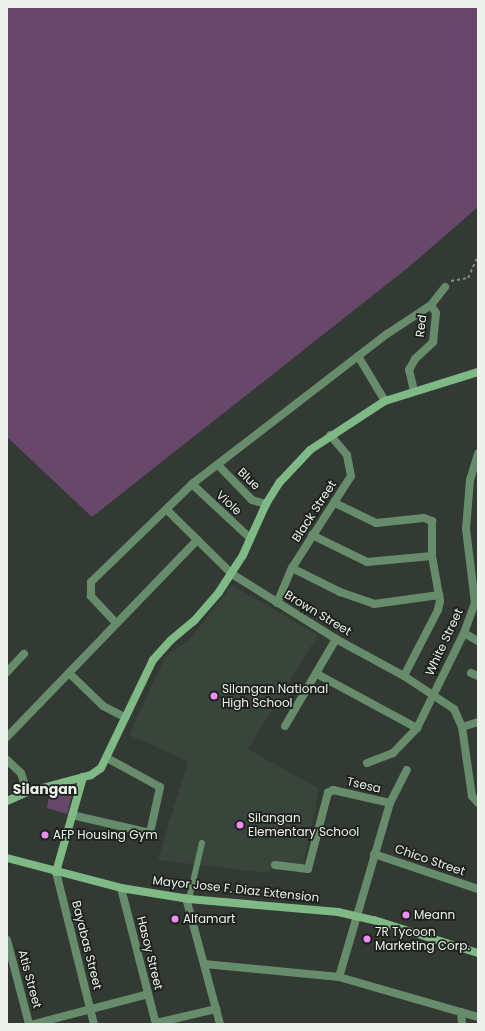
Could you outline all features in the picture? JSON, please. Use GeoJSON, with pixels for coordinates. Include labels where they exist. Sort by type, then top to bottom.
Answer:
{"type":"FeatureCollection","features":[{"type":"Feature","properties":{"kind":"street"},"geometry":{"type":"LineString","coordinates":[[116,623],[91,596],[91,582],[167,510],[192,484],[218,466],[358,356],[431,305],[445,287]]}},
{"type":"Feature","properties":{"kind":"street","name":"Red"},"geometry":{"type":"LineString","coordinates":[[414,391],[409,370],[415,359],[433,342],[436,313],[431,305]]}},
{"type":"Feature","properties":{"kind":"street"},"geometry":{"type":"LineString","coordinates":[[358,356],[385,401]]}},
{"type":"Feature","properties":{"kind":"street"},"geometry":{"type":"LineString","coordinates":[[7,800],[27,792],[97,772],[107,758],[153,660],[206,608],[232,574],[266,504],[295,465],[330,435],[385,401],[478,372]]}},
{"type":"Feature","properties":{"kind":"street","name":"Black Street"},"geometry":{"type":"LineString","coordinates":[[278,603],[292,568],[351,476],[347,455],[330,435]]}},
{"type":"Feature","properties":{"kind":"street","name":"White Street"},"geometry":{"type":"LineString","coordinates":[[368,763],[393,753],[417,728],[464,633],[475,603],[466,529],[470,480],[478,453]]}},
{"type":"Feature","properties":{"kind":"street","name":"Blue"},"geometry":{"type":"LineString","coordinates":[[218,466],[252,500],[266,504]]}},
{"type":"Feature","properties":{"kind":"street","name":"Viole"},"geometry":{"type":"LineString","coordinates":[[192,484],[250,538]]}},
{"type":"Feature","properties":{"kind":"street"},"geometry":{"type":"LineString","coordinates":[[334,503],[376,523],[430,519],[432,521],[432,556],[439,595],[438,610],[404,676]]}},
{"type":"Feature","properties":{"kind":"street","name":"Brown Street"},"geometry":{"type":"LineString","coordinates":[[167,510],[232,574],[336,638],[404,676],[454,709],[462,727],[472,796],[478,803]]}},
{"type":"Feature","properties":{"kind":"street"},"geometry":{"type":"LineString","coordinates":[[312,535],[367,562],[432,556]]}},
{"type":"Feature","properties":{"kind":"street"},"geometry":{"type":"LineString","coordinates":[[7,736],[70,673],[116,623],[197,540]]}},
{"type":"Feature","properties":{"kind":"street"},"geometry":{"type":"LineString","coordinates":[[292,568],[340,592],[374,604],[439,595]]}},
{"type":"Feature","properties":{"kind":"street"},"geometry":{"type":"LineString","coordinates":[[464,633],[478,641]]}},
{"type":"Feature","properties":{"kind":"street"},"geometry":{"type":"LineString","coordinates":[[285,726],[317,674],[336,638]]}},
{"type":"Feature","properties":{"kind":"street"},"geometry":{"type":"LineString","coordinates":[[7,672],[24,654]]}},
{"type":"Feature","properties":{"kind":"street"},"geometry":{"type":"LineString","coordinates":[[70,673],[103,706],[125,718]]}},
{"type":"Feature","properties":{"kind":"street"},"geometry":{"type":"LineString","coordinates":[[317,674],[417,728]]}},
{"type":"Feature","properties":{"kind":"street"},"geometry":{"type":"LineString","coordinates":[[462,727],[478,722]]}},
{"type":"Feature","properties":{"kind":"street"},"geometry":{"type":"LineString","coordinates":[[72,815],[150,833],[160,787],[107,758]]}},
{"type":"Feature","properties":{"kind":"street"},"geometry":{"type":"LineString","coordinates":[[7,760],[21,773],[27,792]]}},
{"type":"Feature","properties":{"kind":"street"},"geometry":{"type":"LineString","coordinates":[[390,803],[407,770]]}},
{"type":"Feature","properties":{"kind":"street"},"geometry":{"type":"LineString","coordinates":[[56,872],[83,777]]}},
{"type":"Feature","properties":{"kind":"street","name":"Tsesa"},"geometry":{"type":"LineString","coordinates":[[274,865],[308,869],[328,793],[333,790],[390,803],[339,977]]}},
{"type":"Feature","properties":{"kind":"street","name":"Chico Street"},"geometry":{"type":"LineString","coordinates":[[374,854],[478,889]]}},
{"type":"Feature","properties":{"kind":"street","name":"Mayor Jose F. Diaz Extension"},"geometry":{"type":"LineString","coordinates":[[7,858],[121,888],[187,898],[312,909],[357,916],[478,953]]}},
{"type":"Feature","properties":{"kind":"street","name":"Bayabas Street"},"geometry":{"type":"LineString","coordinates":[[56,872],[94,1024]]}},
{"type":"Feature","properties":{"kind":"street","name":"Hasoy Street"},"geometry":{"type":"LineString","coordinates":[[121,888],[156,1023]]}},
{"type":"Feature","properties":{"kind":"street"},"geometry":{"type":"LineString","coordinates":[[187,898],[220,1024]]}},
{"type":"Feature","properties":{"kind":"street","name":"Atis Street"},"geometry":{"type":"LineString","coordinates":[[7,940],[29,1024]]}},
{"type":"Feature","properties":{"kind":"street"},"geometry":{"type":"LineString","coordinates":[[204,964],[293,970],[339,977],[478,1017]]}},
{"type":"Feature","properties":{"kind":"street"},"geometry":{"type":"LineString","coordinates":[[34,1024],[148,994]]}},
{"type":"Feature","properties":{"kind":"street"},"geometry":{"type":"LineString","coordinates":[[156,1023],[216,1009]]}},
{"type":"Feature","properties":{"kind":"street"},"geometry":{"type":"LineString","coordinates":[[461,1012],[462,1024]]}},
{"type":"Feature","properties":{"kind":"lane"},"geometry":{"type":"LineString","coordinates":[[187,898],[202,843]]}},
{"type":"Feature","properties":{"kind":"path"},"geometry":{"type":"LineString","coordinates":[[445,287],[453,280],[468,278],[478,256]]}},
{"type":"Feature","properties":{"kind":"shaded area"},"geometry":{"type":"Polygon","coordinates":[[[7,7],[478,7],[478,207],[410,266],[92,517],[7,437],[7,7]]]}},
{"type":"Feature","properties":{"kind":"shaded area"},"geometry":{"type":"Polygon","coordinates":[[[232,585],[318,635],[248,749],[319,789],[303,866],[275,862],[269,873],[158,860],[188,761],[129,735],[165,657],[190,639],[232,585]]]}},
{"type":"Feature","properties":{"kind":"shaded area"},"geometry":{"type":"Polygon","coordinates":[[[67,786],[68,793],[72,795],[67,814],[47,808],[50,792],[67,786]]]}},
{"type":"Feature","properties":{"kind":"place","name":"Silangan National High School"},"geometry":{"type":"Point","coordinates":[214,696]}},
{"type":"Feature","properties":{"kind":"place","name":"Silangan Elementary School"},"geometry":{"type":"Point","coordinates":[240,825]}},
{"type":"Feature","properties":{"kind":"place","name":"AFP Housing Gym"},"geometry":{"type":"Point","coordinates":[45,835]}},
{"type":"Feature","properties":{"kind":"place","name":"Meann"},"geometry":{"type":"Point","coordinates":[406,915]}},
{"type":"Feature","properties":{"kind":"place","name":"Alfamart"},"geometry":{"type":"Point","coordinates":[175,919]}},
{"type":"Feature","properties":{"kind":"place","name":"7R Tycoon Marketing Corp."},"geometry":{"type":"Point","coordinates":[367,939]}},
{"type":"Feature","properties":{"kind":"district","name":"Silangan"},"geometry":{"type":"Point","coordinates":[45,789]}}]}
